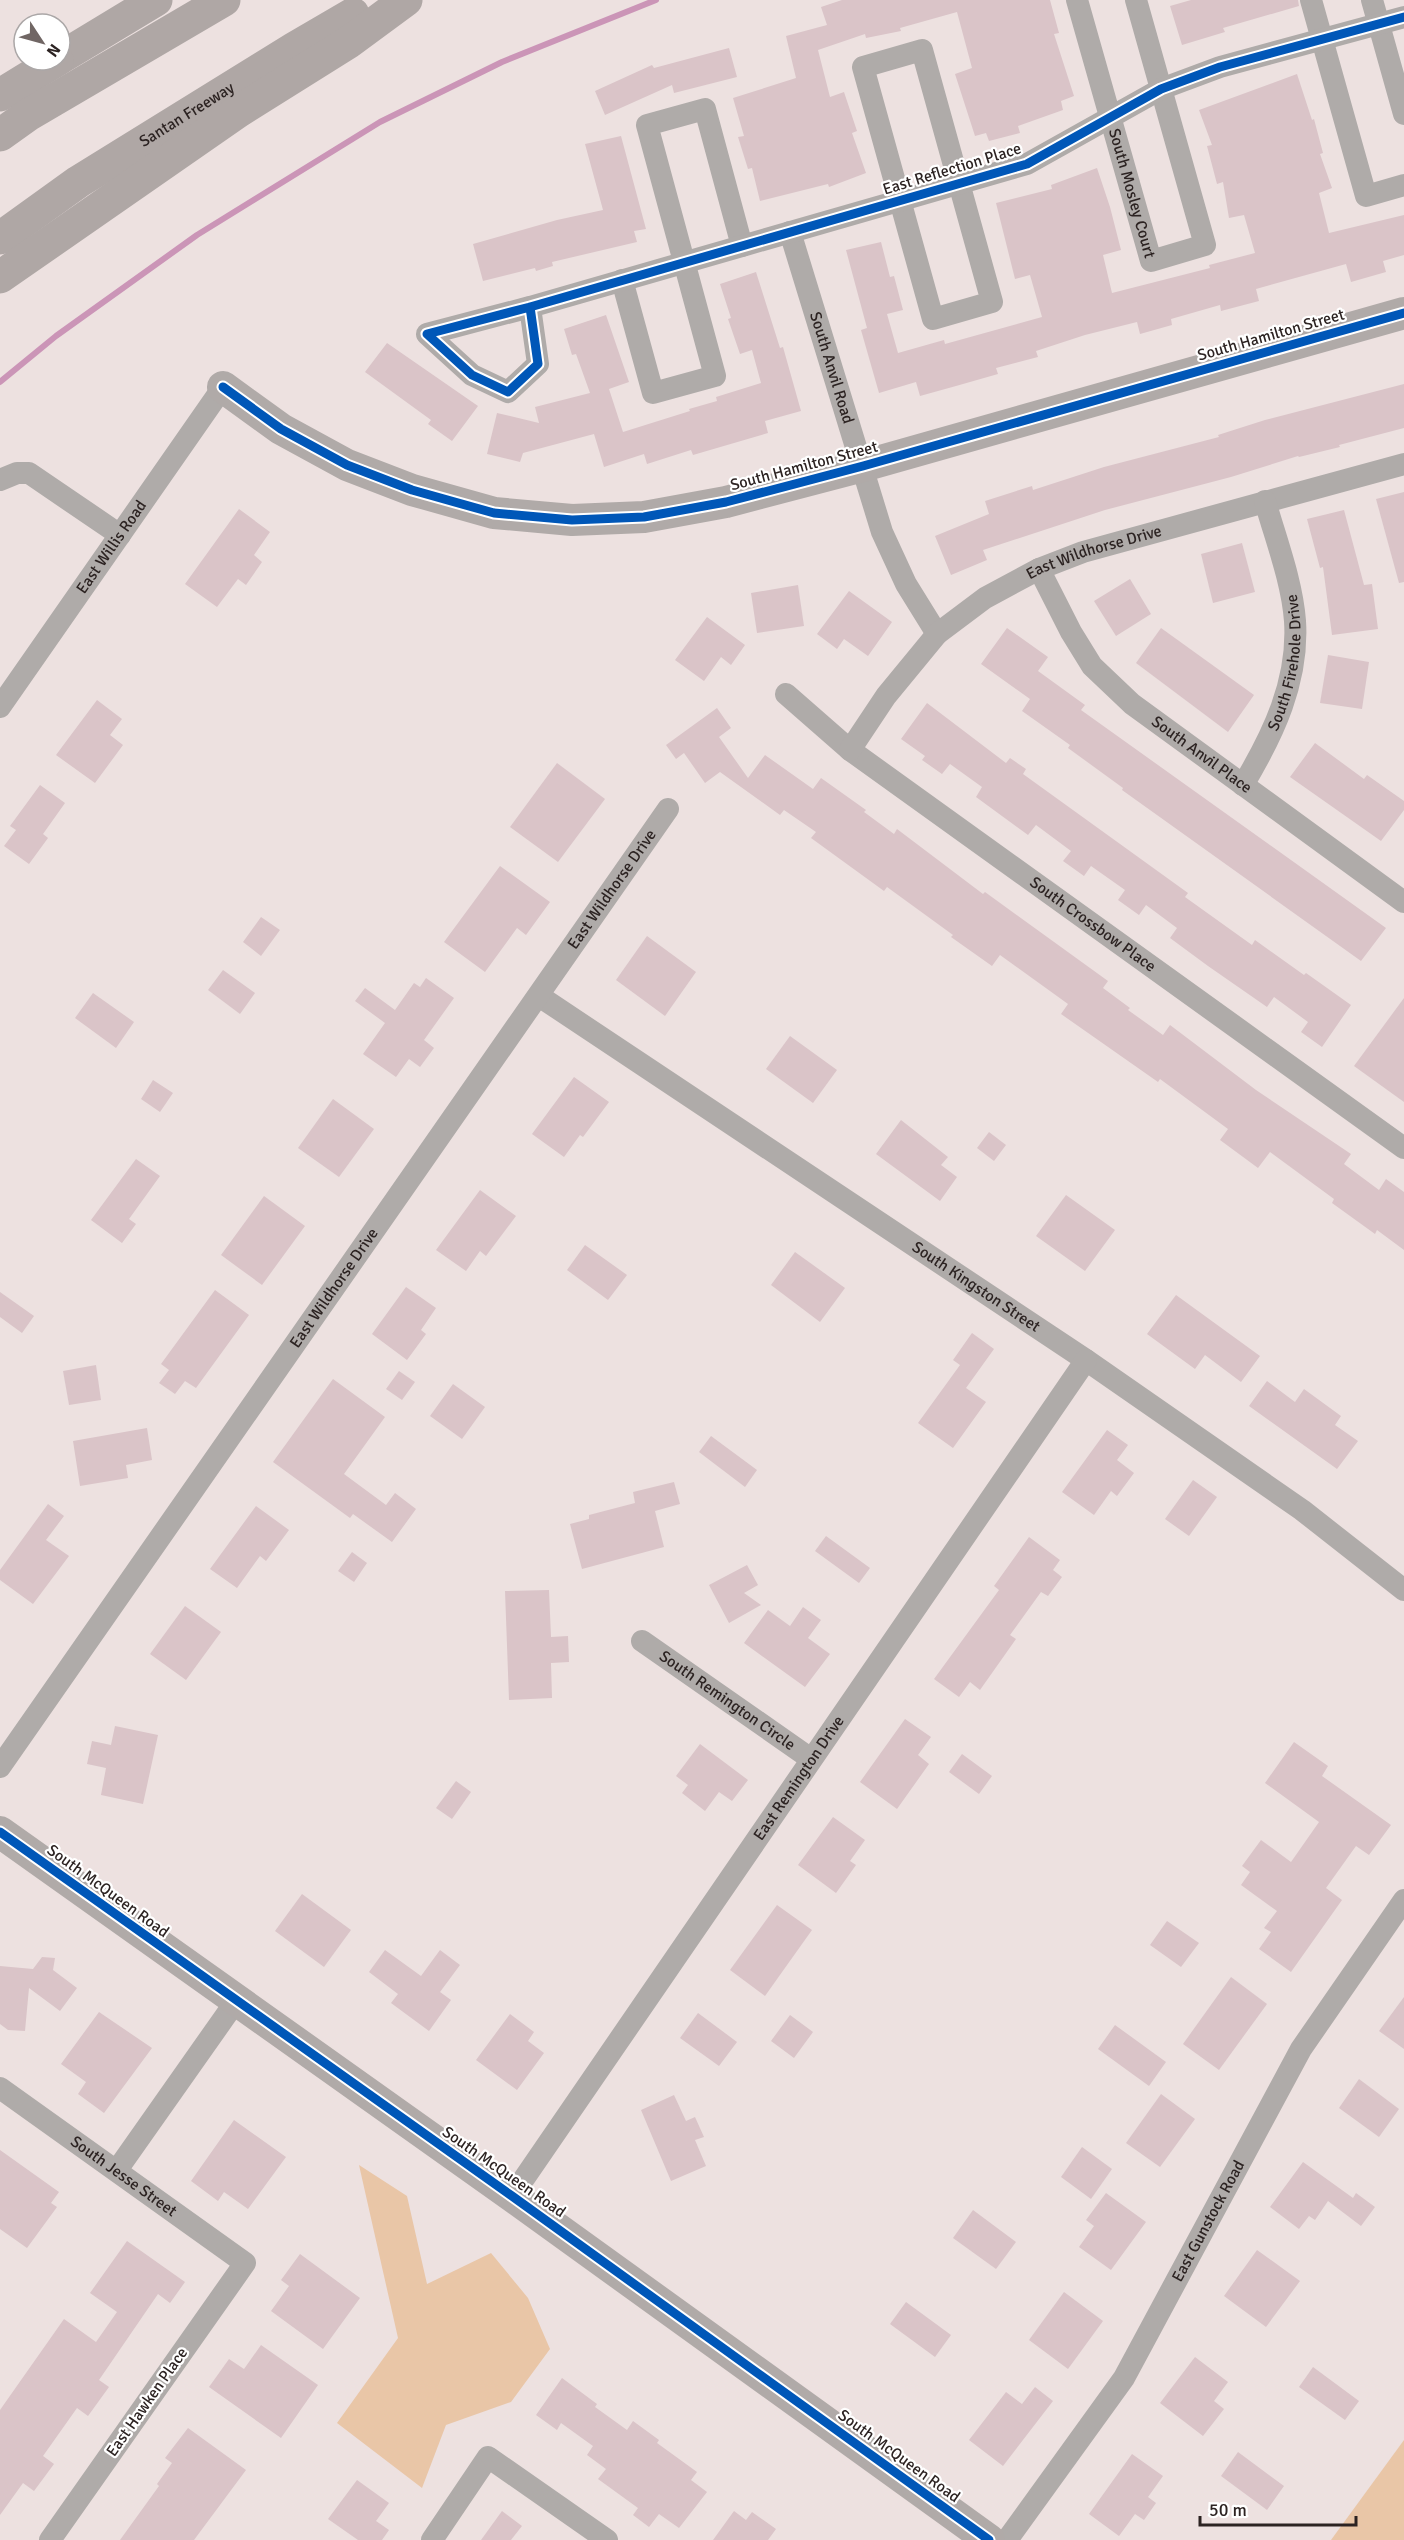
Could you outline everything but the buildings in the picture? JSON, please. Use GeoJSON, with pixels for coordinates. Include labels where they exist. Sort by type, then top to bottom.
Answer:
{"type":"FeatureCollection","features":[{"type":"Feature","properties":{"kind":"highway"},"geometry":{"type":"LineString","coordinates":[[72,51],[156,0]]}},
{"type":"Feature","properties":{"kind":"highway"},"geometry":{"type":"LineString","coordinates":[[0,135],[28,115],[224,0]]}},
{"type":"Feature","properties":{"kind":"highway","name":"Santan Freeway"},"geometry":{"type":"LineString","coordinates":[[0,238],[78,182],[293,48],[380,0]]}},
{"type":"Feature","properties":{"kind":"highway"},"geometry":{"type":"LineString","coordinates":[[0,277],[239,111],[349,42],[406,0]]}},
{"type":"Feature","properties":{"kind":"highway"},"geometry":{"type":"LineString","coordinates":[[0,95],[38,72]]}},
{"type":"Feature","properties":{"kind":"street","name":"South Mosley Court"},"geometry":{"type":"LineString","coordinates":[[1077,0],[1151,261],[1206,245],[1136,0]]}},
{"type":"Feature","properties":{"kind":"street"},"geometry":{"type":"LineString","coordinates":[[1311,0],[1366,196],[1404,185]]}},
{"type":"Feature","properties":{"kind":"street"},"geometry":{"type":"LineString","coordinates":[[1372,0],[1404,114]]}},
{"type":"Feature","properties":{"kind":"street","name":"East Reflection Place"},"geometry":{"type":"LineString","coordinates":[[530,307],[537,364],[508,392],[472,375],[427,334],[530,307],[1027,164],[1161,89],[1220,67],[1404,17]]}},
{"type":"Feature","properties":{"kind":"street"},"geometry":{"type":"LineString","coordinates":[[922,51],[959,184],[992,302],[933,319],[863,67],[922,51]]}},
{"type":"Feature","properties":{"kind":"street"},"geometry":{"type":"LineString","coordinates":[[622,280],[653,393],[715,376],[647,126],[705,109],[742,246]]}},
{"type":"Feature","properties":{"kind":"street","name":"South Anvil Road"},"geometry":{"type":"LineString","coordinates":[[790,232],[882,532],[906,584],[937,634]]}},
{"type":"Feature","properties":{"kind":"street","name":"South Hamilton Street"},"geometry":{"type":"LineString","coordinates":[[223,387],[281,429],[347,465],[412,490],[494,513],[572,520],[644,517],[726,502],[863,466],[1404,312]]}},
{"type":"Feature","properties":{"kind":"street","name":"East Willis Road"},"geometry":{"type":"LineString","coordinates":[[0,707],[223,387]]}},
{"type":"Feature","properties":{"kind":"street","name":"East Wildhorse Drive"},"geometry":{"type":"LineString","coordinates":[[850,750],[886,696],[937,634],[985,598],[1040,569],[1083,552],[1404,464]]}},
{"type":"Feature","properties":{"kind":"street"},"geometry":{"type":"LineString","coordinates":[[0,480],[17,473],[28,473],[120,535]]}},
{"type":"Feature","properties":{"kind":"street","name":"South Firehole Drive"},"geometry":{"type":"LineString","coordinates":[[1243,785],[1268,743],[1280,713],[1290,676],[1294,649],[1295,622],[1291,595],[1265,501]]}},
{"type":"Feature","properties":{"kind":"street","name":"South Anvil Place"},"geometry":{"type":"LineString","coordinates":[[1040,569],[1071,632],[1092,666],[1132,704],[1404,902]]}},
{"type":"Feature","properties":{"kind":"street","name":"South Crossbow Place"},"geometry":{"type":"LineString","coordinates":[[786,694],[850,750],[1404,1148]]}},
{"type":"Feature","properties":{"kind":"street","name":"East Wildhorse Drive"},"geometry":{"type":"LineString","coordinates":[[0,1767],[669,809]]}},
{"type":"Feature","properties":{"kind":"street","name":"South Kingston Street"},"geometry":{"type":"LineString","coordinates":[[539,996],[1086,1360],[1302,1510],[1404,1590]]}},
{"type":"Feature","properties":{"kind":"street","name":"East Remington Drive"},"geometry":{"type":"LineString","coordinates":[[512,2196],[1086,1360]]}},
{"type":"Feature","properties":{"kind":"street","name":"South Remington Circle"},"geometry":{"type":"LineString","coordinates":[[642,1641],[811,1759]]}},
{"type":"Feature","properties":{"kind":"street","name":"South McQueen Road"},"geometry":{"type":"LineString","coordinates":[[0,1832],[512,2196],[989,2540]]}},
{"type":"Feature","properties":{"kind":"street","name":"East Gunstock Road"},"geometry":{"type":"LineString","coordinates":[[1007,2540],[1124,2378],[1300,2049],[1404,1900]]}},
{"type":"Feature","properties":{"kind":"street"},"geometry":{"type":"LineString","coordinates":[[117,2170],[236,2001]]}},
{"type":"Feature","properties":{"kind":"street","name":"South Jesse Street"},"geometry":{"type":"LineString","coordinates":[[0,2088],[245,2264]]}},
{"type":"Feature","properties":{"kind":"street","name":"East Hawken Place"},"geometry":{"type":"LineString","coordinates":[[50,2540],[245,2264]]}},
{"type":"Feature","properties":{"kind":"street"},"geometry":{"type":"LineString","coordinates":[[432,2540],[488,2457],[607,2540]]}},
{"type":"Feature","properties":{"kind":"shaded area"},"geometry":{"type":"Polygon","coordinates":[[[359,2165],[407,2196],[427,2284],[491,2253],[528,2298],[550,2349],[511,2402],[446,2425],[422,2488],[337,2423],[398,2338],[359,2165]]]}},
{"type":"Feature","properties":{"kind":"shaded area"},"geometry":{"type":"Polygon","coordinates":[[[1404,2440],[1404,2540],[1331,2540],[1404,2440]]]}},
{"type":"Feature","properties":{"kind":"waterway"},"geometry":{"type":"LineString","coordinates":[[0,382],[56,336],[197,235],[380,122],[502,62],[656,0]]}},
{"type":"Feature","properties":{"kind":"cycle path"},"geometry":{"type":"LineString","coordinates":[[530,307],[538,364],[508,392],[472,375],[427,334],[530,307],[1027,164],[1161,89],[1220,67],[1404,17]]}},
{"type":"Feature","properties":{"kind":"cycle path"},"geometry":{"type":"LineString","coordinates":[[223,387],[281,429],[347,465],[412,490],[494,513],[572,520],[644,517],[726,502],[863,466],[1404,313]]}},
{"type":"Feature","properties":{"kind":"cycle path"},"geometry":{"type":"LineString","coordinates":[[0,1832],[512,2196],[989,2540]]}}]}
